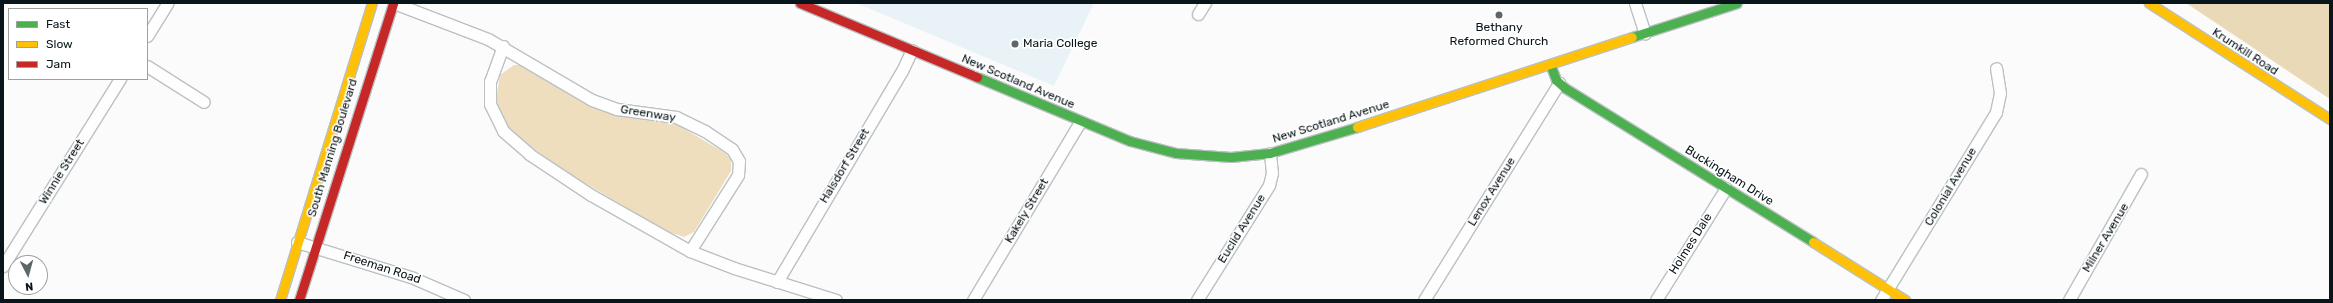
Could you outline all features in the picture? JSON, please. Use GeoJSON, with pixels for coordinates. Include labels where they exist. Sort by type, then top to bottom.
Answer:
{"type":"FeatureCollection","features":[{"type":"Feature","properties":{"kind":"street"},"geometry":{"type":"LineString","coordinates":[[148,34],[168,3]]}},
{"type":"Feature","properties":{"kind":"street","name":"South Manning Boulevard"},"geometry":{"type":"LineString","coordinates":[[280,300],[372,3]]}},
{"type":"Feature","properties":{"kind":"street","name":"South Manning Boulevard"},"geometry":{"type":"LineString","coordinates":[[299,300],[314,248],[393,3]]}},
{"type":"Feature","properties":{"kind":"street","name":"Greenway"},"geometry":{"type":"LineString","coordinates":[[393,3],[470,31],[502,46],[592,100],[617,109],[663,114],[685,120],[734,151],[739,161],[738,175],[690,251]]}},
{"type":"Feature","properties":{"kind":"street","name":"New Scotland Avenue"},"geometry":{"type":"LineString","coordinates":[[800,3],[1080,122],[1130,141],[1176,153],[1214,157],[1270,153],[1304,144],[1738,3]]}},
{"type":"Feature","properties":{"kind":"street"},"geometry":{"type":"LineString","coordinates":[[1198,14],[1204,3]]}},
{"type":"Feature","properties":{"kind":"street"},"geometry":{"type":"LineString","coordinates":[[1635,3],[1645,33]]}},
{"type":"Feature","properties":{"kind":"street","name":"Krumkill Road"},"geometry":{"type":"LineString","coordinates":[[2148,3],[2330,120]]}},
{"type":"Feature","properties":{"kind":"street"},"geometry":{"type":"LineString","coordinates":[[502,46],[489,96],[494,117],[506,134],[529,154],[591,195],[690,251],[777,282],[836,300]]}},
{"type":"Feature","properties":{"kind":"street","name":"Halsdorf Street"},"geometry":{"type":"LineString","coordinates":[[777,282],[902,71],[912,50]]}},
{"type":"Feature","properties":{"kind":"street"},"geometry":{"type":"LineString","coordinates":[[1550,64],[1559,84]]}},
{"type":"Feature","properties":{"kind":"street"},"geometry":{"type":"LineString","coordinates":[[148,67],[204,102]]}},
{"type":"Feature","properties":{"kind":"street","name":"Colonial Avenue"},"geometry":{"type":"LineString","coordinates":[[1881,300],[1996,112],[2000,93],[1996,68]]}},
{"type":"Feature","properties":{"kind":"street","name":"Winnie Street"},"geometry":{"type":"LineString","coordinates":[[3,266],[119,80]]}},
{"type":"Feature","properties":{"kind":"street","name":"Buckingham Drive"},"geometry":{"type":"LineString","coordinates":[[1559,84],[1905,300]]}},
{"type":"Feature","properties":{"kind":"street","name":"Lenox Avenue"},"geometry":{"type":"LineString","coordinates":[[1424,300],[1559,84]]}},
{"type":"Feature","properties":{"kind":"street","name":"Kakely Street"},"geometry":{"type":"LineString","coordinates":[[973,300],[1080,122]]}},
{"type":"Feature","properties":{"kind":"street","name":"Euclid Avenue"},"geometry":{"type":"LineString","coordinates":[[1197,300],[1269,185],[1272,173],[1270,153]]}},
{"type":"Feature","properties":{"kind":"street","name":"Milner Avenue"},"geometry":{"type":"LineString","coordinates":[[2069,300],[2141,174]]}},
{"type":"Feature","properties":{"kind":"street","name":"Holmes Dale"},"geometry":{"type":"LineString","coordinates":[[1656,300],[1726,188]]}},
{"type":"Feature","properties":{"kind":"street","name":"Freeman Road"},"geometry":{"type":"LineString","coordinates":[[297,242],[411,277],[464,300]]}},
{"type":"Feature","properties":{"kind":"shaded area","name":"Maria College"},"geometry":{"type":"Polygon","coordinates":[[[856,3],[1094,3],[1054,86],[856,3]]]}},
{"type":"Feature","properties":{"kind":"shaded area"},"geometry":{"type":"Polygon","coordinates":[[[2186,3],[2330,3],[2330,99],[2186,3]]]}},
{"type":"Feature","properties":{"kind":"shaded area"},"geometry":{"type":"Polygon","coordinates":[[[514,65],[524,65],[594,108],[612,114],[676,124],[725,153],[731,159],[731,171],[694,232],[684,237],[666,231],[568,173],[517,137],[504,123],[496,99],[500,75],[514,65]]]}},
{"type":"Feature","properties":{"kind":"traffic: fast"},"geometry":{"type":"LineString","coordinates":[[1632,37],[1737,3]]}},
{"type":"Feature","properties":{"kind":"traffic: fast"},"geometry":{"type":"LineString","coordinates":[[1550,64],[1556,80],[1565,88],[1813,242]]}},
{"type":"Feature","properties":{"kind":"traffic: fast"},"geometry":{"type":"LineString","coordinates":[[977,77],[1130,141],[1176,153],[1231,157],[1270,153],[1357,127]]}},
{"type":"Feature","properties":{"kind":"traffic: slow"},"geometry":{"type":"LineString","coordinates":[[280,300],[372,3]]}},
{"type":"Feature","properties":{"kind":"traffic: slow"},"geometry":{"type":"LineString","coordinates":[[2149,3],[2330,119]]}},
{"type":"Feature","properties":{"kind":"traffic: slow"},"geometry":{"type":"LineString","coordinates":[[1357,127],[1632,37]]}},
{"type":"Feature","properties":{"kind":"traffic: slow"},"geometry":{"type":"LineString","coordinates":[[1813,242],[1905,300]]}},
{"type":"Feature","properties":{"kind":"traffic: jam"},"geometry":{"type":"LineString","coordinates":[[299,300],[393,3]]}},
{"type":"Feature","properties":{"kind":"traffic: jam"},"geometry":{"type":"LineString","coordinates":[[800,3],[977,77]]}},
{"type":"Feature","properties":{"kind":"place","name":"Bethany Reformed Church"},"geometry":{"type":"Point","coordinates":[1499,15]}},
{"type":"Feature","properties":{"kind":"place","name":"Maria College"},"geometry":{"type":"Point","coordinates":[1015,44]}}]}
